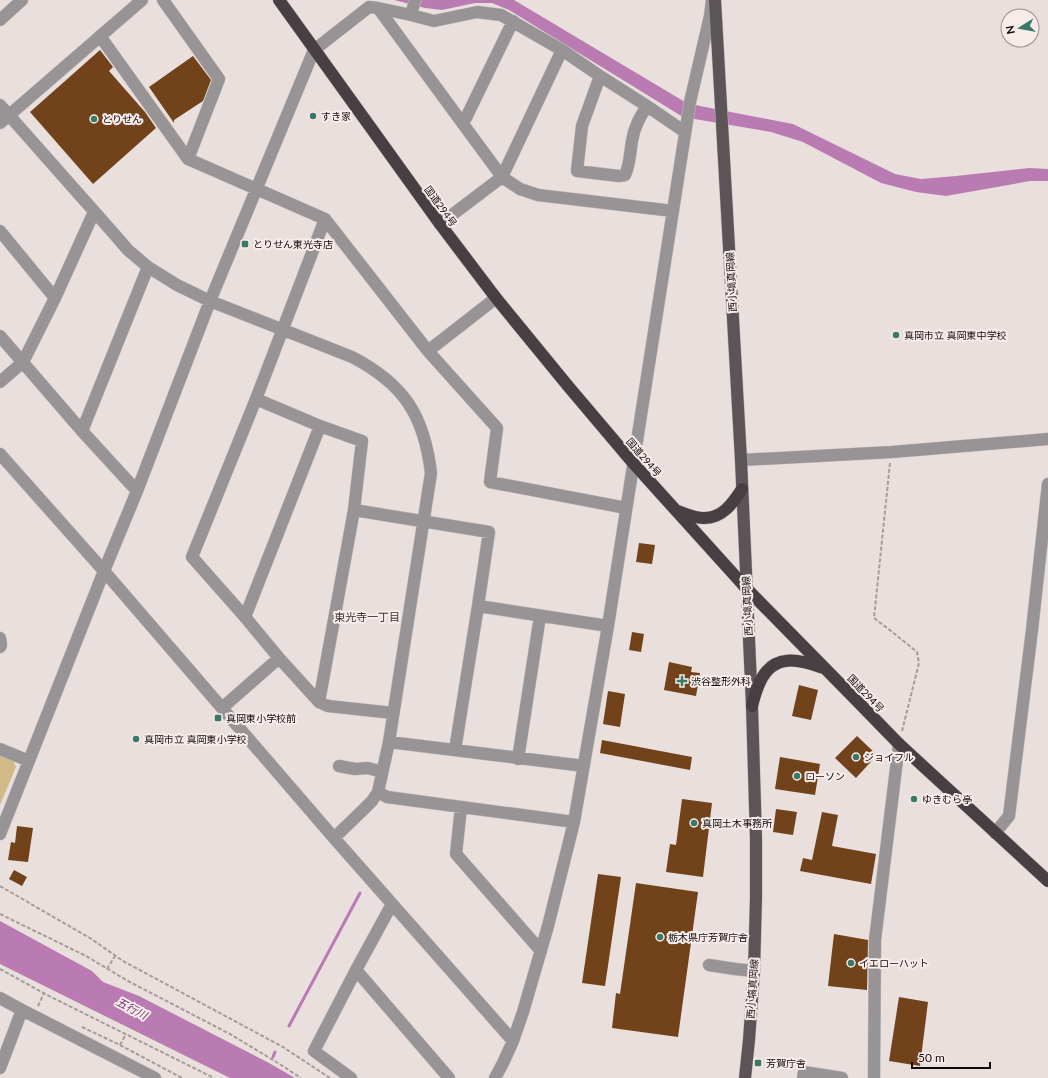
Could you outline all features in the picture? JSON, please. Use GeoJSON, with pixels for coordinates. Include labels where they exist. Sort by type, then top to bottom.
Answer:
{"type":"FeatureCollection","features":[{"type":"Feature","properties":{"kind":"highway","name":"国道294号"},"geometry":{"type":"LineString","coordinates":[[279,0],[440,224],[496,298],[634,464],[746,588],[899,744],[1048,881]]}},
{"type":"Feature","properties":{"kind":"highway"},"geometry":{"type":"LineString","coordinates":[[676,511],[703,518],[718,514],[734,502],[742,489]]}},
{"type":"Feature","properties":{"kind":"highway"},"geometry":{"type":"LineString","coordinates":[[752,706],[760,681],[774,665],[784,661],[794,660],[807,662],[826,668]]}},
{"type":"Feature","properties":{"kind":"main road","name":"西小塙真岡線"},"geometry":{"type":"LineString","coordinates":[[714,0],[741,460],[752,706],[756,839],[754,971],[745,1078]]}},
{"type":"Feature","properties":{"kind":"street"},"geometry":{"type":"LineString","coordinates":[[0,20],[22,0]]}},
{"type":"Feature","properties":{"kind":"street"},"geometry":{"type":"LineString","coordinates":[[4,119],[142,0]]}},
{"type":"Feature","properties":{"kind":"street"},"geometry":{"type":"LineString","coordinates":[[163,0],[219,79],[188,159]]}},
{"type":"Feature","properties":{"kind":"street"},"geometry":{"type":"LineString","coordinates":[[411,15],[415,0]]}},
{"type":"Feature","properties":{"kind":"street"},"geometry":{"type":"LineString","coordinates":[[494,1078],[503,1064],[523,1012],[563,869],[574,822],[608,626],[690,102],[714,0]]}},
{"type":"Feature","properties":{"kind":"street"},"geometry":{"type":"LineString","coordinates":[[0,834],[137,491],[210,301],[314,50],[369,7],[411,15],[434,22],[477,12],[501,15],[562,50],[685,132]]}},
{"type":"Feature","properties":{"kind":"street"},"geometry":{"type":"LineString","coordinates":[[378,8],[502,177],[520,189],[538,195],[673,211]]}},
{"type":"Feature","properties":{"kind":"street"},"geometry":{"type":"LineString","coordinates":[[463,124],[513,21]]}},
{"type":"Feature","properties":{"kind":"street"},"geometry":{"type":"LineString","coordinates":[[100,36],[188,159],[325,219],[428,351],[497,428],[490,482],[626,508]]}},
{"type":"Feature","properties":{"kind":"street"},"geometry":{"type":"LineString","coordinates":[[440,224],[502,177],[562,50]]}},
{"type":"Feature","properties":{"kind":"street"},"geometry":{"type":"LineString","coordinates":[[600,76],[582,126],[577,171],[619,176],[625,175],[628,170],[632,138],[638,120],[647,106]]}},
{"type":"Feature","properties":{"kind":"street"},"geometry":{"type":"LineString","coordinates":[[0,105],[4,119],[94,212],[128,250],[148,267],[177,286],[210,301],[352,357],[384,376],[404,396],[415,413],[428,453],[430,473],[424,522],[388,742],[378,792],[372,801],[334,838]]}},
{"type":"Feature","properties":{"kind":"street"},"geometry":{"type":"LineString","coordinates":[[0,382],[23,362],[55,298],[94,212]]}},
{"type":"Feature","properties":{"kind":"street"},"geometry":{"type":"LineString","coordinates":[[325,219],[256,399],[192,556],[279,658],[319,702],[328,706],[393,713]]}},
{"type":"Feature","properties":{"kind":"street"},"geometry":{"type":"LineString","coordinates":[[0,231],[55,298]]}},
{"type":"Feature","properties":{"kind":"street"},"geometry":{"type":"LineString","coordinates":[[82,431],[148,267]]}},
{"type":"Feature","properties":{"kind":"street"},"geometry":{"type":"LineString","coordinates":[[428,351],[496,298]]}},
{"type":"Feature","properties":{"kind":"street"},"geometry":{"type":"LineString","coordinates":[[0,336],[82,431],[137,491]]}},
{"type":"Feature","properties":{"kind":"street"},"geometry":{"type":"LineString","coordinates":[[256,399],[320,426],[362,441],[354,510],[319,702]]}},
{"type":"Feature","properties":{"kind":"street"},"geometry":{"type":"LineString","coordinates":[[245,617],[320,426]]}},
{"type":"Feature","properties":{"kind":"street"},"geometry":{"type":"LineString","coordinates":[[741,460],[892,452],[1048,439]]}},
{"type":"Feature","properties":{"kind":"street"},"geometry":{"type":"LineString","coordinates":[[0,454],[104,571],[334,838],[513,1041]]}},
{"type":"Feature","properties":{"kind":"street"},"geometry":{"type":"LineString","coordinates":[[995,833],[1009,816],[1048,484]]}},
{"type":"Feature","properties":{"kind":"street"},"geometry":{"type":"LineString","coordinates":[[354,510],[489,532],[455,750]]}},
{"type":"Feature","properties":{"kind":"street"},"geometry":{"type":"LineString","coordinates":[[478,606],[608,626]]}},
{"type":"Feature","properties":{"kind":"street"},"geometry":{"type":"LineString","coordinates":[[518,759],[540,616]]}},
{"type":"Feature","properties":{"kind":"street"},"geometry":{"type":"LineString","coordinates":[[0,638],[0,647]]}},
{"type":"Feature","properties":{"kind":"street"},"geometry":{"type":"LineString","coordinates":[[222,708],[279,658]]}},
{"type":"Feature","properties":{"kind":"street"},"geometry":{"type":"LineString","coordinates":[[388,742],[584,766]]}},
{"type":"Feature","properties":{"kind":"street"},"geometry":{"type":"LineString","coordinates":[[874,1078],[875,940],[899,744]]}},
{"type":"Feature","properties":{"kind":"street"},"geometry":{"type":"LineString","coordinates":[[0,749],[29,761]]}},
{"type":"Feature","properties":{"kind":"street"},"geometry":{"type":"LineString","coordinates":[[339,766],[355,769],[368,768],[382,772]]}},
{"type":"Feature","properties":{"kind":"street"},"geometry":{"type":"LineString","coordinates":[[378,792],[387,797],[574,822]]}},
{"type":"Feature","properties":{"kind":"street"},"geometry":{"type":"LineString","coordinates":[[461,807],[456,854],[540,951]]}},
{"type":"Feature","properties":{"kind":"street"},"geometry":{"type":"LineString","coordinates":[[351,1078],[314,1051],[392,904]]}},
{"type":"Feature","properties":{"kind":"street"},"geometry":{"type":"LineString","coordinates":[[709,965],[754,971]]}},
{"type":"Feature","properties":{"kind":"street"},"geometry":{"type":"LineString","coordinates":[[356,970],[449,1078]]}},
{"type":"Feature","properties":{"kind":"street"},"geometry":{"type":"LineString","coordinates":[[0,998],[155,1078]]}},
{"type":"Feature","properties":{"kind":"street"},"geometry":{"type":"LineString","coordinates":[[0,1068],[22,1010]]}},
{"type":"Feature","properties":{"kind":"street"},"geometry":{"type":"LineString","coordinates":[[803,1078],[804,1072],[842,1078]]}},
{"type":"Feature","properties":{"kind":"path"},"geometry":{"type":"LineString","coordinates":[[892,452],[874,618],[917,652],[919,663],[899,744]]}},
{"type":"Feature","properties":{"kind":"path"},"geometry":{"type":"LineString","coordinates":[[0,886],[90,938],[123,962],[283,1047],[330,1078]]}},
{"type":"Feature","properties":{"kind":"path"},"geometry":{"type":"LineString","coordinates":[[0,914],[86,956],[128,982],[230,1034],[302,1078]]}},
{"type":"Feature","properties":{"kind":"path"},"geometry":{"type":"LineString","coordinates":[[107,969],[115,956]]}},
{"type":"Feature","properties":{"kind":"path"},"geometry":{"type":"LineString","coordinates":[[0,969],[44,993],[214,1078]]}},
{"type":"Feature","properties":{"kind":"path"},"geometry":{"type":"LineString","coordinates":[[38,1006],[44,993]]}},
{"type":"Feature","properties":{"kind":"path"},"geometry":{"type":"LineString","coordinates":[[120,1045],[126,1034]]}},
{"type":"Feature","properties":{"kind":"shaded area"},"geometry":{"type":"Polygon","coordinates":[[[0,755],[13,760],[16,767],[0,805],[0,755]]]}},
{"type":"Feature","properties":{"kind":"water"},"geometry":{"type":"Polygon","coordinates":[[[394,0],[514,0],[685,102],[793,124],[895,174],[921,179],[1029,168],[1048,169],[1048,181],[1030,181],[946,196],[916,192],[881,183],[803,142],[771,132],[683,117],[509,10],[492,3],[475,3],[442,10],[425,8],[394,0]]]}},
{"type":"Feature","properties":{"kind":"water","name":"五行川"},"geometry":{"type":"Polygon","coordinates":[[[0,921],[92,971],[103,982],[139,996],[295,1078],[230,1078],[0,964],[0,921]]]}},
{"type":"Feature","properties":{"kind":"building","name":"とりせん"},"geometry":{"type":"Polygon","coordinates":[[[100,50],[113,67],[109,71],[145,112],[156,128],[93,184],[30,112],[100,50]]]}},
{"type":"Feature","properties":{"kind":"building"},"geometry":{"type":"Polygon","coordinates":[[[193,56],[211,80],[203,101],[174,120],[174,123],[149,87],[193,56]]]}},
{"type":"Feature","properties":{"kind":"building"},"geometry":{"type":"Polygon","coordinates":[[[639,543],[655,545],[652,564],[636,562],[639,543]]]}},
{"type":"Feature","properties":{"kind":"building"},"geometry":{"type":"Polygon","coordinates":[[[632,632],[644,634],[641,652],[629,650],[632,632]]]}},
{"type":"Feature","properties":{"kind":"building","name":"渋谷整形外科"},"geometry":{"type":"Polygon","coordinates":[[[669,662],[692,667],[691,672],[700,673],[696,696],[664,690],[669,662]]]}},
{"type":"Feature","properties":{"kind":"building"},"geometry":{"type":"Polygon","coordinates":[[[799,685],[818,690],[811,720],[792,716],[799,685]]]}},
{"type":"Feature","properties":{"kind":"building"},"geometry":{"type":"Polygon","coordinates":[[[608,691],[625,694],[620,727],[603,724],[608,691]]]}},
{"type":"Feature","properties":{"kind":"building","name":"ジョイフル"},"geometry":{"type":"Polygon","coordinates":[[[857,736],[877,755],[856,778],[835,758],[857,736]]]}},
{"type":"Feature","properties":{"kind":"building"},"geometry":{"type":"Polygon","coordinates":[[[602,740],[692,757],[690,770],[600,753],[602,740]]]}},
{"type":"Feature","properties":{"kind":"building","name":"ローソン"},"geometry":{"type":"Polygon","coordinates":[[[780,757],[820,764],[815,795],[775,789],[780,757]]]}},
{"type":"Feature","properties":{"kind":"building","name":"真岡土木事務所"},"geometry":{"type":"Polygon","coordinates":[[[682,799],[712,803],[703,877],[666,872],[670,844],[676,845],[682,799]]]}},
{"type":"Feature","properties":{"kind":"building"},"geometry":{"type":"Polygon","coordinates":[[[776,809],[797,812],[793,835],[773,832],[776,809]]]}},
{"type":"Feature","properties":{"kind":"building"},"geometry":{"type":"Polygon","coordinates":[[[822,812],[838,815],[832,846],[876,854],[871,884],[800,871],[803,858],[812,860],[822,812]]]}},
{"type":"Feature","properties":{"kind":"building"},"geometry":{"type":"Polygon","coordinates":[[[17,826],[33,828],[28,862],[8,860],[11,842],[15,843],[17,826]]]}},
{"type":"Feature","properties":{"kind":"building"},"geometry":{"type":"Polygon","coordinates":[[[14,870],[27,877],[22,886],[9,879],[14,870]]]}},
{"type":"Feature","properties":{"kind":"building"},"geometry":{"type":"Polygon","coordinates":[[[598,874],[621,877],[605,986],[582,983],[598,874]]]}},
{"type":"Feature","properties":{"kind":"building","name":"栃木県庁芳賀庁舎"},"geometry":{"type":"Polygon","coordinates":[[[636,883],[698,892],[678,1037],[612,1028],[616,993],[620,994],[636,883]]]}},
{"type":"Feature","properties":{"kind":"building","name":"イエローハット"},"geometry":{"type":"Polygon","coordinates":[[[834,934],[868,940],[867,990],[828,986],[834,934]]]}},
{"type":"Feature","properties":{"kind":"building"},"geometry":{"type":"Polygon","coordinates":[[[899,997],[928,1002],[920,1066],[889,1061],[899,997]]]}},
{"type":"Feature","properties":{"kind":"waterway"},"geometry":{"type":"LineString","coordinates":[[289,1026],[360,893]]}},
{"type":"Feature","properties":{"kind":"waterway"},"geometry":{"type":"LineString","coordinates":[[273,1057],[275,1052]]}},
{"type":"Feature","properties":{"kind":"place","name":"すき家"},"geometry":{"type":"Point","coordinates":[313,116]}},
{"type":"Feature","properties":{"kind":"place","name":"とりせん"},"geometry":{"type":"Point","coordinates":[94,119]}},
{"type":"Feature","properties":{"kind":"place","name":"とりせん東光寺店"},"geometry":{"type":"Point","coordinates":[245,244]}},
{"type":"Feature","properties":{"kind":"place","name":"真岡市立 真岡東中学校"},"geometry":{"type":"Point","coordinates":[896,335]}},
{"type":"Feature","properties":{"kind":"place","name":"渋谷整形外科"},"geometry":{"type":"Point","coordinates":[682,681]}},
{"type":"Feature","properties":{"kind":"place","name":"真岡東小学校前"},"geometry":{"type":"Point","coordinates":[218,718]}},
{"type":"Feature","properties":{"kind":"place","name":"真岡市立 真岡東小学校"},"geometry":{"type":"Point","coordinates":[136,739]}},
{"type":"Feature","properties":{"kind":"place","name":"ジョイフル"},"geometry":{"type":"Point","coordinates":[856,757]}},
{"type":"Feature","properties":{"kind":"place","name":"ローソン"},"geometry":{"type":"Point","coordinates":[797,776]}},
{"type":"Feature","properties":{"kind":"place","name":"ゆきむら亭"},"geometry":{"type":"Point","coordinates":[914,799]}},
{"type":"Feature","properties":{"kind":"place","name":"真岡土木事務所"},"geometry":{"type":"Point","coordinates":[694,823]}},
{"type":"Feature","properties":{"kind":"place","name":"栃木県庁芳賀庁舎"},"geometry":{"type":"Point","coordinates":[660,937]}},
{"type":"Feature","properties":{"kind":"place","name":"イエローハット"},"geometry":{"type":"Point","coordinates":[851,963]}},
{"type":"Feature","properties":{"kind":"place","name":"芳賀庁舎"},"geometry":{"type":"Point","coordinates":[758,1063]}},
{"type":"Feature","properties":{"kind":"district","name":"東光寺一丁目"},"geometry":{"type":"Point","coordinates":[367,616]}}]}
